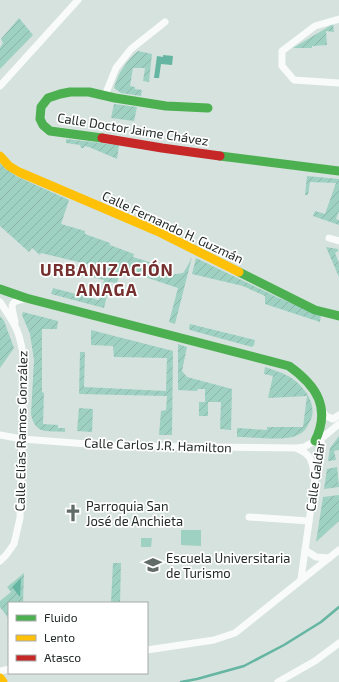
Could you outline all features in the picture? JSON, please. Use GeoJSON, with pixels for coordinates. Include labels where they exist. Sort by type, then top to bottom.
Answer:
{"type":"FeatureCollection","features":[{"type":"Feature","properties":{"kind":"street"},"geometry":{"type":"LineString","coordinates":[[0,86],[78,0]]}},
{"type":"Feature","properties":{"kind":"street"},"geometry":{"type":"LineString","coordinates":[[339,19],[315,26],[282,51],[282,66],[294,80],[339,83]]}},
{"type":"Feature","properties":{"kind":"street"},"geometry":{"type":"LineString","coordinates":[[105,95],[116,68],[131,49],[166,22]]}},
{"type":"Feature","properties":{"kind":"street","name":"Calle Doctor Jaime Chávez"},"geometry":{"type":"LineString","coordinates":[[208,108],[166,106],[115,98],[89,92],[70,92],[48,98],[41,107],[40,119],[43,125],[50,131],[162,148],[339,171]]}},
{"type":"Feature","properties":{"kind":"street","name":"Calle Fernando H. Guzmán"},"geometry":{"type":"LineString","coordinates":[[0,156],[9,166],[19,172],[158,231],[315,310],[339,316]]}},
{"type":"Feature","properties":{"kind":"street"},"geometry":{"type":"LineString","coordinates":[[330,238],[339,241]]}},
{"type":"Feature","properties":{"kind":"street"},"geometry":{"type":"LineString","coordinates":[[0,289],[26,298],[289,366],[299,372],[307,380],[316,393],[322,411],[326,416],[333,419],[339,415]]}},
{"type":"Feature","properties":{"kind":"street"},"geometry":{"type":"LineString","coordinates":[[16,325],[12,306],[13,302],[26,298]]}},
{"type":"Feature","properties":{"kind":"street","name":"Calle Elías Ramos González"},"geometry":{"type":"LineString","coordinates":[[0,302],[16,325],[22,341],[24,360],[20,518],[14,544],[0,561]]}},
{"type":"Feature","properties":{"kind":"street"},"geometry":{"type":"LineString","coordinates":[[319,437],[322,411]]}},
{"type":"Feature","properties":{"kind":"street","name":"Calle Carlos J.R. Hamilton"},"geometry":{"type":"LineString","coordinates":[[0,435],[22,439],[114,446],[297,448],[304,447],[339,424]]}},
{"type":"Feature","properties":{"kind":"street","name":"Calle Galdar"},"geometry":{"type":"LineString","coordinates":[[301,580],[315,479],[321,452],[319,437]]}},
{"type":"Feature","properties":{"kind":"street"},"geometry":{"type":"LineString","coordinates":[[297,448],[305,452],[313,462],[315,479]]}},
{"type":"Feature","properties":{"kind":"street","name":"Calle Galdar"},"geometry":{"type":"LineString","coordinates":[[249,517],[309,521]]}},
{"type":"Feature","properties":{"kind":"street"},"geometry":{"type":"LineString","coordinates":[[305,550],[316,557],[329,558]]}},
{"type":"Feature","properties":{"kind":"street"},"geometry":{"type":"LineString","coordinates":[[148,650],[214,640],[235,633],[339,550]]}},
{"type":"Feature","properties":{"kind":"street"},"geometry":{"type":"LineString","coordinates":[[278,682],[315,661],[339,643]]}},
{"type":"Feature","properties":{"kind":"street"},"geometry":{"type":"LineString","coordinates":[[0,678],[3,682]]}},
{"type":"Feature","properties":{"kind":"shaded area"},"geometry":{"type":"Polygon","coordinates":[[[19,18],[33,35],[0,69],[0,48],[3,43],[1,39],[19,18]]]}},
{"type":"Feature","properties":{"kind":"shaded area"},"geometry":{"type":"Polygon","coordinates":[[[333,24],[334,32],[326,31],[327,45],[312,46],[312,48],[293,48],[333,24]]]}},
{"type":"Feature","properties":{"kind":"shaded area"},"geometry":{"type":"Polygon","coordinates":[[[138,51],[152,54],[149,82],[143,81],[145,68],[133,68],[130,86],[135,87],[135,89],[142,90],[141,96],[121,93],[114,88],[120,72],[126,63],[138,51]]]}},
{"type":"Feature","properties":{"kind":"shaded area"},"geometry":{"type":"Polygon","coordinates":[[[163,55],[173,56],[172,65],[161,64],[159,78],[154,78],[157,56],[163,57],[163,55]]]}},
{"type":"Feature","properties":{"kind":"shaded area"},"geometry":{"type":"Polygon","coordinates":[[[114,104],[137,107],[134,121],[111,118],[114,104]]]}},
{"type":"Feature","properties":{"kind":"shaded area"},"geometry":{"type":"Polygon","coordinates":[[[66,139],[119,145],[117,159],[89,147],[84,146],[84,148],[81,148],[80,145],[66,143],[66,139]]]}},
{"type":"Feature","properties":{"kind":"shaded area"},"geometry":{"type":"Polygon","coordinates":[[[0,163],[16,176],[69,200],[61,224],[85,231],[85,234],[134,254],[133,257],[158,265],[157,270],[170,275],[183,273],[192,257],[175,324],[169,322],[178,288],[121,269],[117,283],[110,282],[104,308],[51,294],[53,288],[99,300],[104,280],[92,277],[95,266],[41,253],[40,255],[32,248],[29,252],[0,226],[0,163]]]}},
{"type":"Feature","properties":{"kind":"shaded area"},"geometry":{"type":"Polygon","coordinates":[[[307,176],[339,179],[339,211],[336,219],[339,220],[339,225],[313,216],[315,211],[325,214],[336,183],[310,182],[308,195],[305,195],[307,176]]]}},
{"type":"Feature","properties":{"kind":"shaded area"},"geometry":{"type":"Polygon","coordinates":[[[326,247],[338,249],[335,253],[339,263],[339,277],[326,247]]]}},
{"type":"Feature","properties":{"kind":"shaded area"},"geometry":{"type":"Polygon","coordinates":[[[196,258],[279,298],[321,314],[320,322],[265,304],[265,296],[243,286],[192,274],[196,258]]]}},
{"type":"Feature","properties":{"kind":"shaded area"},"geometry":{"type":"Polygon","coordinates":[[[23,312],[58,321],[57,329],[42,329],[42,392],[44,393],[43,424],[58,425],[58,428],[65,428],[65,432],[39,429],[33,421],[31,414],[34,360],[30,334],[22,315],[23,312]]]}},
{"type":"Feature","properties":{"kind":"shaded area"},"geometry":{"type":"Polygon","coordinates":[[[0,316],[4,321],[14,348],[0,368],[0,316]]]}},
{"type":"Feature","properties":{"kind":"shaded area"},"geometry":{"type":"Polygon","coordinates":[[[190,324],[255,340],[254,345],[252,347],[190,330],[190,324]]]}},
{"type":"Feature","properties":{"kind":"shaded area"},"geometry":{"type":"Polygon","coordinates":[[[91,330],[173,351],[172,435],[159,435],[161,411],[166,410],[167,396],[79,394],[80,352],[85,352],[84,387],[166,391],[167,358],[114,357],[113,346],[91,345],[91,330]]]}},
{"type":"Feature","properties":{"kind":"shaded area"},"geometry":{"type":"Polygon","coordinates":[[[178,344],[187,347],[182,371],[187,377],[232,389],[231,430],[220,429],[221,402],[208,402],[208,416],[199,416],[199,402],[205,402],[205,389],[198,389],[197,391],[178,390],[178,344]]]}},
{"type":"Feature","properties":{"kind":"shaded area"},"geometry":{"type":"Polygon","coordinates":[[[265,367],[283,373],[294,380],[304,390],[311,402],[312,415],[309,424],[298,435],[276,439],[237,437],[237,428],[267,430],[267,427],[303,427],[307,396],[268,398],[273,376],[264,374],[265,367]]]}},
{"type":"Feature","properties":{"kind":"shaded area"},"geometry":{"type":"Polygon","coordinates":[[[79,408],[93,409],[92,432],[77,431],[79,408]]]}},
{"type":"Feature","properties":{"kind":"shaded area"},"geometry":{"type":"Polygon","coordinates":[[[339,436],[339,450],[334,451],[336,460],[328,461],[330,448],[339,436]]]}},
{"type":"Feature","properties":{"kind":"shaded area"},"geometry":{"type":"Polygon","coordinates":[[[337,467],[339,487],[324,489],[327,469],[337,467]]]}},
{"type":"Feature","properties":{"kind":"shaded area"},"geometry":{"type":"Polygon","coordinates":[[[339,495],[339,521],[316,542],[323,497],[339,495]]]}},
{"type":"Feature","properties":{"kind":"shaded area"},"geometry":{"type":"Polygon","coordinates":[[[181,530],[201,530],[201,546],[181,545],[181,530]]]}},
{"type":"Feature","properties":{"kind":"shaded area"},"geometry":{"type":"Polygon","coordinates":[[[141,538],[152,538],[151,547],[141,547],[141,538]]]}},
{"type":"Feature","properties":{"kind":"shaded area"},"geometry":{"type":"Polygon","coordinates":[[[113,563],[121,563],[120,602],[111,602],[113,563]]]}},
{"type":"Feature","properties":{"kind":"shaded area"},"geometry":{"type":"Polygon","coordinates":[[[24,573],[23,602],[8,602],[8,618],[0,607],[0,601],[11,592],[7,587],[24,573]]]}},
{"type":"Feature","properties":{"kind":"shaded area"},"geometry":{"type":"Polygon","coordinates":[[[21,578],[20,597],[12,587],[21,578]]]}},
{"type":"Feature","properties":{"kind":"waterway"},"geometry":{"type":"LineString","coordinates":[[181,682],[244,666],[284,645],[321,622],[339,607]]}},
{"type":"Feature","properties":{"kind":"traffic: fast"},"geometry":{"type":"LineString","coordinates":[[102,138],[50,131],[43,125],[40,119],[41,107],[48,98],[60,94],[70,92],[89,92],[115,98],[166,106],[208,108]]}},
{"type":"Feature","properties":{"kind":"traffic: fast"},"geometry":{"type":"LineString","coordinates":[[220,156],[339,171]]}},
{"type":"Feature","properties":{"kind":"traffic: fast"},"geometry":{"type":"LineString","coordinates":[[239,272],[315,310],[339,316]]}},
{"type":"Feature","properties":{"kind":"traffic: fast"},"geometry":{"type":"LineString","coordinates":[[0,289],[26,298],[289,366],[307,382],[314,390],[318,399],[322,418],[320,429],[315,441]]}},
{"type":"Feature","properties":{"kind":"traffic: slow"},"geometry":{"type":"LineString","coordinates":[[0,156],[9,166],[19,172],[157,231],[239,272]]}},
{"type":"Feature","properties":{"kind":"traffic: slow"},"geometry":{"type":"LineString","coordinates":[[0,678],[3,682]]}},
{"type":"Feature","properties":{"kind":"traffic: jam"},"geometry":{"type":"LineString","coordinates":[[102,138],[220,156]]}},
{"type":"Feature","properties":{"kind":"place","name":"Parroquia San José de Anchieta"},"geometry":{"type":"Point","coordinates":[73,513]}},
{"type":"Feature","properties":{"kind":"place","name":"Escuela Universitaria de Turismo"},"geometry":{"type":"Point","coordinates":[153,565]}},
{"type":"Feature","properties":{"kind":"district","name":"URBANIZACIÓN ANAGA"},"geometry":{"type":"Point","coordinates":[107,279]}}]}
